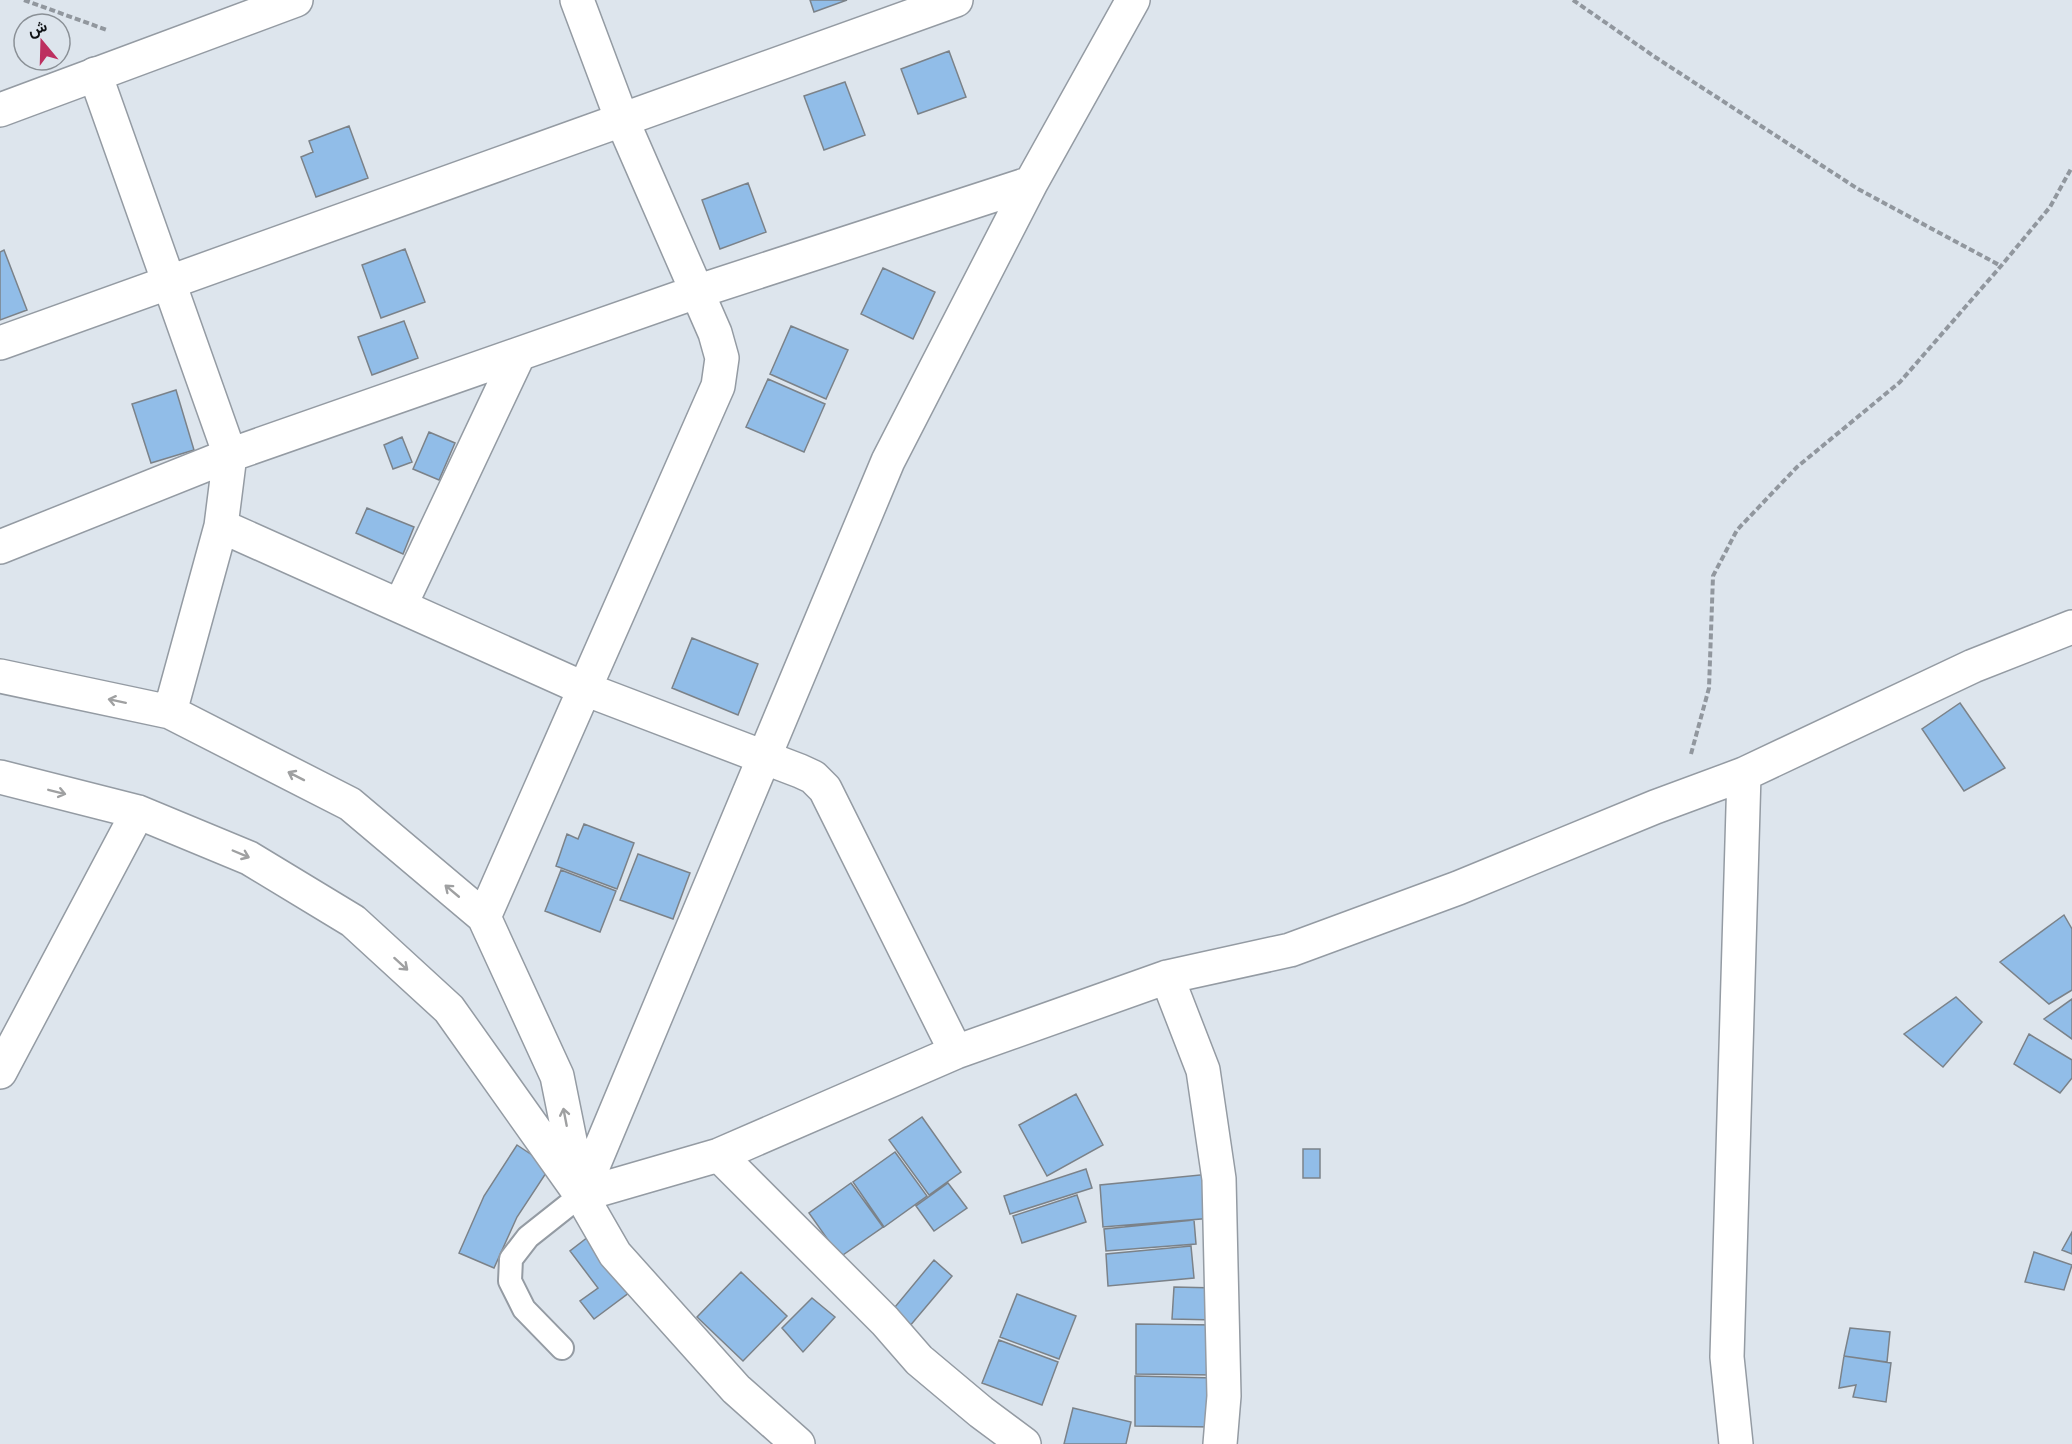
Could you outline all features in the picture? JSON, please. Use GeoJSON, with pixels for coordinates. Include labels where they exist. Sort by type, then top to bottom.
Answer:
{"type":"FeatureCollection","features":[{"type":"Feature","properties":{"kind":"street"},"geometry":{"type":"LineString","coordinates":[[0,111],[296,0]]}},
{"type":"Feature","properties":{"kind":"street"},"geometry":{"type":"LineString","coordinates":[[484,917],[718,386],[722,358],[715,333],[622,120],[577,0]]}},
{"type":"Feature","properties":{"kind":"street"},"geometry":{"type":"LineString","coordinates":[[0,343],[956,0]]}},
{"type":"Feature","properties":{"kind":"street"},"geometry":{"type":"LineString","coordinates":[[581,1195],[888,460],[1031,183],[1133,0]]}},
{"type":"Feature","properties":{"kind":"street"},"geometry":{"type":"LineString","coordinates":[[95,74],[230,455],[221,526],[170,712]]}},
{"type":"Feature","properties":{"kind":"street"},"geometry":{"type":"LineString","coordinates":[[0,547],[230,455],[696,292],[1031,183]]}},
{"type":"Feature","properties":{"kind":"street"},"geometry":{"type":"LineString","coordinates":[[400,606],[518,356]]}},
{"type":"Feature","properties":{"kind":"street"},"geometry":{"type":"LineString","coordinates":[[221,526],[585,689],[765,756],[813,777],[825,789],[956,1052]]}},
{"type":"Feature","properties":{"kind":"street"},"geometry":{"type":"LineString","coordinates":[[581,1195],[719,1155],[956,1052],[1167,977],[1290,950],[1458,888],[1655,807],[1744,774],[1973,666],[2072,627]]}},
{"type":"Feature","properties":{"kind":"street"},"geometry":{"type":"LineString","coordinates":[[0,676],[170,712],[350,804],[484,917],[557,1076],[581,1195]]}},
{"type":"Feature","properties":{"kind":"street"},"geometry":{"type":"LineString","coordinates":[[1736,1444],[1727,1357],[1744,774]]}},
{"type":"Feature","properties":{"kind":"street"},"geometry":{"type":"LineString","coordinates":[[0,777],[138,812],[249,858],[353,921],[449,1009],[581,1195],[615,1254],[736,1389],[798,1444]]}},
{"type":"Feature","properties":{"kind":"street"},"geometry":{"type":"LineString","coordinates":[[0,1072],[138,812]]}},
{"type":"Feature","properties":{"kind":"street"},"geometry":{"type":"LineString","coordinates":[[1167,977],[1203,1070],[1219,1179],[1224,1396],[1220,1444]]}},
{"type":"Feature","properties":{"kind":"street"},"geometry":{"type":"LineString","coordinates":[[719,1155],[885,1321],[919,1360],[1023,1444]]}},
{"type":"Feature","properties":{"kind":"lane"},"geometry":{"type":"LineString","coordinates":[[562,1348],[524,1309],[510,1281],[511,1259],[528,1237],[581,1195]]}},
{"type":"Feature","properties":{"kind":"path"},"geometry":{"type":"LineString","coordinates":[[24,0],[108,31]]}},
{"type":"Feature","properties":{"kind":"path"},"geometry":{"type":"LineString","coordinates":[[1573,0],[1655,57],[1858,189],[2001,266]]}},
{"type":"Feature","properties":{"kind":"path"},"geometry":{"type":"LineString","coordinates":[[1687,760],[1693,751],[1709,688],[1713,576],[1737,530],[1797,467],[1899,382],[2050,207],[2072,167]]}},
{"type":"Feature","properties":{"kind":"building"},"geometry":{"type":"Polygon","coordinates":[[[810,0],[847,0],[814,12],[810,0]]]}},
{"type":"Feature","properties":{"kind":"building"},"geometry":{"type":"Polygon","coordinates":[[[949,51],[966,97],[918,114],[901,69],[949,51]]]}},
{"type":"Feature","properties":{"kind":"building"},"geometry":{"type":"Polygon","coordinates":[[[845,82],[865,135],[824,150],[804,96],[845,82]]]}},
{"type":"Feature","properties":{"kind":"building"},"geometry":{"type":"Polygon","coordinates":[[[349,126],[368,178],[316,197],[301,157],[313,152],[309,141],[349,126]]]}},
{"type":"Feature","properties":{"kind":"building"},"geometry":{"type":"Polygon","coordinates":[[[748,183],[766,232],[720,249],[702,200],[748,183]]]}},
{"type":"Feature","properties":{"kind":"building"},"geometry":{"type":"Polygon","coordinates":[[[405,249],[425,302],[381,318],[362,265],[405,249]]]}},
{"type":"Feature","properties":{"kind":"building"},"geometry":{"type":"Polygon","coordinates":[[[4,250],[27,310],[0,320],[0,252],[4,250]]]}},
{"type":"Feature","properties":{"kind":"building"},"geometry":{"type":"Polygon","coordinates":[[[883,268],[935,292],[913,339],[861,314],[883,268]]]}},
{"type":"Feature","properties":{"kind":"building"},"geometry":{"type":"Polygon","coordinates":[[[404,321],[418,358],[372,375],[358,337],[404,321]]]}},
{"type":"Feature","properties":{"kind":"building"},"geometry":{"type":"Polygon","coordinates":[[[791,326],[848,350],[826,399],[770,374],[791,326]]]}},
{"type":"Feature","properties":{"kind":"building"},"geometry":{"type":"Polygon","coordinates":[[[768,379],[825,404],[804,452],[746,427],[768,379]]]}},
{"type":"Feature","properties":{"kind":"building"},"geometry":{"type":"Polygon","coordinates":[[[176,390],[194,450],[151,463],[132,404],[176,390]]]}},
{"type":"Feature","properties":{"kind":"building"},"geometry":{"type":"Polygon","coordinates":[[[429,432],[455,443],[439,480],[413,469],[429,432]]]}},
{"type":"Feature","properties":{"kind":"building"},"geometry":{"type":"Polygon","coordinates":[[[402,437],[412,462],[393,469],[384,445],[402,437]]]}},
{"type":"Feature","properties":{"kind":"building"},"geometry":{"type":"Polygon","coordinates":[[[367,508],[414,527],[403,554],[356,533],[367,508]]]}},
{"type":"Feature","properties":{"kind":"building"},"geometry":{"type":"Polygon","coordinates":[[[692,638],[758,664],[738,715],[672,688],[692,638]]]}},
{"type":"Feature","properties":{"kind":"building"},"geometry":{"type":"Polygon","coordinates":[[[1960,703],[2005,768],[1964,791],[1922,729],[1960,703]]]}},
{"type":"Feature","properties":{"kind":"building"},"geometry":{"type":"Polygon","coordinates":[[[584,824],[634,843],[617,889],[556,866],[567,834],[578,839],[584,824]]]}},
{"type":"Feature","properties":{"kind":"building"},"geometry":{"type":"Polygon","coordinates":[[[638,854],[690,873],[673,919],[620,900],[638,854]]]}},
{"type":"Feature","properties":{"kind":"building"},"geometry":{"type":"Polygon","coordinates":[[[561,870],[616,891],[600,932],[545,911],[561,870]]]}},
{"type":"Feature","properties":{"kind":"building"},"geometry":{"type":"Polygon","coordinates":[[[2064,915],[2072,929],[2072,990],[2049,1004],[2000,962],[2064,915]]]}},
{"type":"Feature","properties":{"kind":"building"},"geometry":{"type":"Polygon","coordinates":[[[1956,997],[1982,1022],[1943,1067],[1904,1034],[1956,997]]]}},
{"type":"Feature","properties":{"kind":"building"},"geometry":{"type":"Polygon","coordinates":[[[2072,999],[2072,1039],[2044,1019],[2072,999]]]}},
{"type":"Feature","properties":{"kind":"building"},"geometry":{"type":"Polygon","coordinates":[[[2029,1034],[2072,1060],[2072,1078],[2060,1093],[2014,1064],[2029,1034]]]}},
{"type":"Feature","properties":{"kind":"building"},"geometry":{"type":"Polygon","coordinates":[[[1076,1094],[1103,1145],[1047,1176],[1019,1125],[1076,1094]]]}},
{"type":"Feature","properties":{"kind":"building"},"geometry":{"type":"Polygon","coordinates":[[[922,1117],[961,1172],[929,1195],[889,1140],[922,1117]]]}},
{"type":"Feature","properties":{"kind":"building"},"geometry":{"type":"Polygon","coordinates":[[[517,1145],[550,1167],[517,1217],[494,1268],[459,1253],[484,1196],[517,1145]]]}},
{"type":"Feature","properties":{"kind":"building"},"geometry":{"type":"Polygon","coordinates":[[[1303,1149],[1320,1149],[1320,1178],[1303,1178],[1303,1149]]]}},
{"type":"Feature","properties":{"kind":"building"},"geometry":{"type":"Polygon","coordinates":[[[895,1152],[927,1196],[884,1227],[853,1182],[895,1152]]]}},
{"type":"Feature","properties":{"kind":"building"},"geometry":{"type":"Polygon","coordinates":[[[1086,1169],[1092,1188],[1010,1214],[1004,1196],[1086,1169]]]}},
{"type":"Feature","properties":{"kind":"building"},"geometry":{"type":"Polygon","coordinates":[[[1210,1174],[1213,1218],[1103,1227],[1100,1185],[1210,1174]]]}},
{"type":"Feature","properties":{"kind":"building"},"geometry":{"type":"Polygon","coordinates":[[[851,1183],[883,1227],[840,1257],[809,1213],[851,1183]]]}},
{"type":"Feature","properties":{"kind":"building"},"geometry":{"type":"Polygon","coordinates":[[[948,1183],[967,1208],[934,1231],[916,1206],[948,1183]]]}},
{"type":"Feature","properties":{"kind":"building"},"geometry":{"type":"Polygon","coordinates":[[[1077,1195],[1086,1222],[1022,1243],[1013,1216],[1077,1195]]]}},
{"type":"Feature","properties":{"kind":"building"},"geometry":{"type":"Polygon","coordinates":[[[1194,1220],[1196,1244],[1106,1251],[1104,1229],[1194,1220]]]}},
{"type":"Feature","properties":{"kind":"building"},"geometry":{"type":"Polygon","coordinates":[[[2072,1232],[2072,1254],[2062,1250],[2072,1232]]]}},
{"type":"Feature","properties":{"kind":"building"},"geometry":{"type":"Polygon","coordinates":[[[588,1237],[630,1292],[594,1319],[580,1301],[598,1288],[570,1251],[588,1237]]]}},
{"type":"Feature","properties":{"kind":"building"},"geometry":{"type":"Polygon","coordinates":[[[1191,1246],[1194,1278],[1108,1286],[1106,1254],[1191,1246]]]}},
{"type":"Feature","properties":{"kind":"building"},"geometry":{"type":"Polygon","coordinates":[[[2034,1252],[2072,1265],[2064,1290],[2025,1282],[2034,1252]]]}},
{"type":"Feature","properties":{"kind":"building"},"geometry":{"type":"Polygon","coordinates":[[[934,1260],[952,1276],[909,1327],[890,1313],[934,1260]]]}},
{"type":"Feature","properties":{"kind":"building"},"geometry":{"type":"Polygon","coordinates":[[[741,1272],[787,1316],[743,1361],[697,1317],[741,1272]]]}},
{"type":"Feature","properties":{"kind":"building"},"geometry":{"type":"Polygon","coordinates":[[[1174,1287],[1217,1288],[1216,1320],[1172,1319],[1174,1287]]]}},
{"type":"Feature","properties":{"kind":"building"},"geometry":{"type":"Polygon","coordinates":[[[1017,1294],[1076,1316],[1059,1359],[1000,1337],[1017,1294]]]}},
{"type":"Feature","properties":{"kind":"building"},"geometry":{"type":"Polygon","coordinates":[[[812,1298],[835,1317],[803,1352],[782,1328],[812,1298]]]}},
{"type":"Feature","properties":{"kind":"building"},"geometry":{"type":"Polygon","coordinates":[[[1136,1324],[1216,1325],[1215,1375],[1136,1374],[1136,1324]]]}},
{"type":"Feature","properties":{"kind":"building"},"geometry":{"type":"Polygon","coordinates":[[[1850,1328],[1890,1332],[1887,1362],[1844,1356],[1850,1328]]]}},
{"type":"Feature","properties":{"kind":"building"},"geometry":{"type":"Polygon","coordinates":[[[999,1340],[1058,1362],[1042,1405],[982,1383],[999,1340]]]}},
{"type":"Feature","properties":{"kind":"building"},"geometry":{"type":"Polygon","coordinates":[[[1844,1356],[1891,1363],[1886,1402],[1853,1397],[1856,1385],[1839,1388],[1844,1356]]]}},
{"type":"Feature","properties":{"kind":"building"},"geometry":{"type":"Polygon","coordinates":[[[1135,1376],[1215,1378],[1214,1427],[1135,1426],[1135,1376]]]}},
{"type":"Feature","properties":{"kind":"building"},"geometry":{"type":"Polygon","coordinates":[[[1073,1408],[1131,1422],[1126,1444],[1064,1444],[1073,1408]]]}}]}
